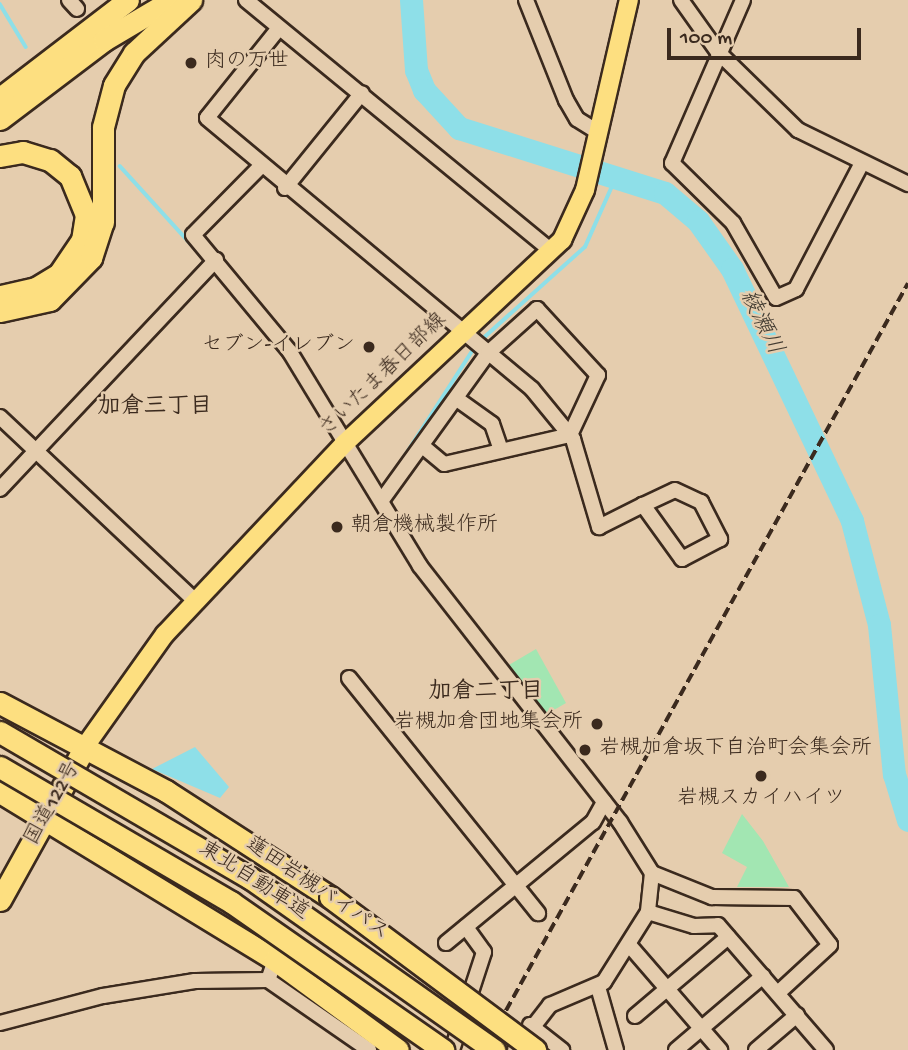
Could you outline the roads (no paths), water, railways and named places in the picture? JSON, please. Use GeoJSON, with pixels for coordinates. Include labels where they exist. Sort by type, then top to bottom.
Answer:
{"type":"FeatureCollection","features":[{"type":"Feature","properties":{"kind":"highway"},"geometry":{"type":"LineString","coordinates":[[0,98],[30,71],[128,0]]}},
{"type":"Feature","properties":{"kind":"highway"},"geometry":{"type":"LineString","coordinates":[[0,119],[104,40],[172,0]]}},
{"type":"Feature","properties":{"kind":"highway"},"geometry":{"type":"LineString","coordinates":[[0,311],[50,300],[91,258],[103,222],[103,127],[114,85],[134,53],[191,0]]}},
{"type":"Feature","properties":{"kind":"highway"},"geometry":{"type":"LineString","coordinates":[[0,81],[30,71]]}},
{"type":"Feature","properties":{"kind":"highway"},"geometry":{"type":"LineString","coordinates":[[0,156],[23,152],[50,160],[70,176],[86,215],[82,240],[59,274],[36,288],[0,296]]}},
{"type":"Feature","properties":{"kind":"highway","name":"蓮田岩槻バイパス"},"geometry":{"type":"LineString","coordinates":[[0,703],[86,745],[330,897],[535,1050]]}},
{"type":"Feature","properties":{"kind":"highway","name":"東北自動車道"},"geometry":{"type":"LineString","coordinates":[[0,732],[250,878],[494,1050]]}},
{"type":"Feature","properties":{"kind":"highway","name":"国道122号"},"geometry":{"type":"LineString","coordinates":[[0,900],[86,745]]}},
{"type":"Feature","properties":{"kind":"highway","name":"東北自動車道"},"geometry":{"type":"LineString","coordinates":[[0,767],[231,902],[443,1050]]}},
{"type":"Feature","properties":{"kind":"highway"},"geometry":{"type":"LineString","coordinates":[[1,794],[275,960],[398,1050]]}},
{"type":"Feature","properties":{"kind":"main road","name":"さいたま春日部線"},"geometry":{"type":"LineString","coordinates":[[86,745],[143,660],[344,444],[477,343],[552,251],[585,190],[629,0]]}},
{"type":"Feature","properties":{"kind":"street"},"geometry":{"type":"LineString","coordinates":[[246,0],[552,251]]}},
{"type":"Feature","properties":{"kind":"street"},"geometry":{"type":"LineString","coordinates":[[526,0],[566,100],[577,119],[597,141]]}},
{"type":"Feature","properties":{"kind":"street"},"geometry":{"type":"LineString","coordinates":[[681,0],[718,52],[798,130],[908,184]]}},
{"type":"Feature","properties":{"kind":"street"},"geometry":{"type":"LineString","coordinates":[[743,0],[718,52],[673,163],[733,223],[776,298],[796,289],[862,163]]}},
{"type":"Feature","properties":{"kind":"street"},"geometry":{"type":"LineString","coordinates":[[279,28],[207,118],[285,188],[532,389],[570,435],[599,527],[643,505],[675,490],[701,502],[720,539],[682,559],[643,505]]}},
{"type":"Feature","properties":{"kind":"street"},"geometry":{"type":"LineString","coordinates":[[285,188],[362,93]]}},
{"type":"Feature","properties":{"kind":"street"},"geometry":{"type":"LineString","coordinates":[[260,167],[193,235],[290,352],[344,444],[448,604],[604,802],[652,873],[712,897],[794,898],[830,945],[778,993]]}},
{"type":"Feature","properties":{"kind":"street"},"geometry":{"type":"LineString","coordinates":[[0,489],[216,260]]}},
{"type":"Feature","properties":{"kind":"street"},"geometry":{"type":"LineString","coordinates":[[382,500],[424,447],[457,399],[477,343],[537,309],[598,374],[570,435]]}},
{"type":"Feature","properties":{"kind":"street"},"geometry":{"type":"LineString","coordinates":[[457,399],[492,424],[501,450]]}},
{"type":"Feature","properties":{"kind":"street"},"geometry":{"type":"LineString","coordinates":[[0,417],[196,602]]}},
{"type":"Feature","properties":{"kind":"street"},"geometry":{"type":"LineString","coordinates":[[424,447],[444,464],[570,435]]}},
{"type":"Feature","properties":{"kind":"street"},"geometry":{"type":"LineString","coordinates":[[349,678],[538,913]]}},
{"type":"Feature","properties":{"kind":"street"},"geometry":{"type":"LineString","coordinates":[[446,943],[593,822],[604,802]]}},
{"type":"Feature","properties":{"kind":"street"},"geometry":{"type":"LineString","coordinates":[[515,1050],[530,1025],[550,1005],[598,987],[630,946],[648,912],[652,873]]}},
{"type":"Feature","properties":{"kind":"street"},"geometry":{"type":"LineString","coordinates":[[648,912],[694,926],[718,925],[826,1050]]}},
{"type":"Feature","properties":{"kind":"street"},"geometry":{"type":"LineString","coordinates":[[452,1050],[484,951],[466,927]]}},
{"type":"Feature","properties":{"kind":"street"},"geometry":{"type":"LineString","coordinates":[[635,1016],[728,937]]}},
{"type":"Feature","properties":{"kind":"street"},"geometry":{"type":"LineString","coordinates":[[630,946],[720,1050]]}},
{"type":"Feature","properties":{"kind":"street"},"geometry":{"type":"LineString","coordinates":[[268,980],[275,960]]}},
{"type":"Feature","properties":{"kind":"street"},"geometry":{"type":"LineString","coordinates":[[676,1050],[763,976]]}},
{"type":"Feature","properties":{"kind":"street"},"geometry":{"type":"LineString","coordinates":[[0,1023],[103,996],[195,981],[268,980],[369,1050]]}},
{"type":"Feature","properties":{"kind":"street"},"geometry":{"type":"LineString","coordinates":[[598,987],[616,1050]]}},
{"type":"Feature","properties":{"kind":"street"},"geometry":{"type":"LineString","coordinates":[[756,1050],[797,1015]]}},
{"type":"Feature","properties":{"kind":"street"},"geometry":{"type":"LineString","coordinates":[[530,1025],[562,1050]]}},
{"type":"Feature","properties":{"kind":"water"},"geometry":{"type":"Polygon","coordinates":[[[195,747],[229,787],[220,798],[152,769],[195,747]]]}},
{"type":"Feature","properties":{"kind":"waterway","name":"綾瀬川"},"geometry":{"type":"LineString","coordinates":[[411,0],[416,70],[424,90],[459,128],[665,193],[698,221],[732,269],[852,521],[879,625],[894,774],[908,820]]}},
{"type":"Feature","properties":{"kind":"waterway"},"geometry":{"type":"LineString","coordinates":[[0,4],[26,47]]}},
{"type":"Feature","properties":{"kind":"waterway"},"geometry":{"type":"LineString","coordinates":[[120,166],[201,255]]}},
{"type":"Feature","properties":{"kind":"waterway"},"geometry":{"type":"LineString","coordinates":[[479,342],[585,247],[617,175]]}},
{"type":"Feature","properties":{"kind":"waterway"},"geometry":{"type":"LineString","coordinates":[[399,465],[474,348]]}},
{"type":"Feature","properties":{"kind":"railway"},"geometry":{"type":"LineString","coordinates":[[484,1050],[908,283]]}},
{"type":"Feature","properties":{"kind":"place","name":"肉の万世"},"geometry":{"type":"Point","coordinates":[191,63]}},
{"type":"Feature","properties":{"kind":"place","name":"セブン-イレブン"},"geometry":{"type":"Point","coordinates":[369,347]}},
{"type":"Feature","properties":{"kind":"place","name":"朝倉機械製作所"},"geometry":{"type":"Point","coordinates":[337,527]}},
{"type":"Feature","properties":{"kind":"place","name":"岩槻加倉団地集会所"},"geometry":{"type":"Point","coordinates":[597,724]}},
{"type":"Feature","properties":{"kind":"place","name":"岩槻加倉坂下自治町会集会所"},"geometry":{"type":"Point","coordinates":[585,750]}},
{"type":"Feature","properties":{"kind":"place","name":"岩槻スカイハイツ"},"geometry":{"type":"Point","coordinates":[761,776]}},
{"type":"Feature","properties":{"kind":"district","name":"加倉三丁目"},"geometry":{"type":"Point","coordinates":[155,408]}},
{"type":"Feature","properties":{"kind":"district","name":"加倉二丁目"},"geometry":{"type":"Point","coordinates":[486,693]}}]}
